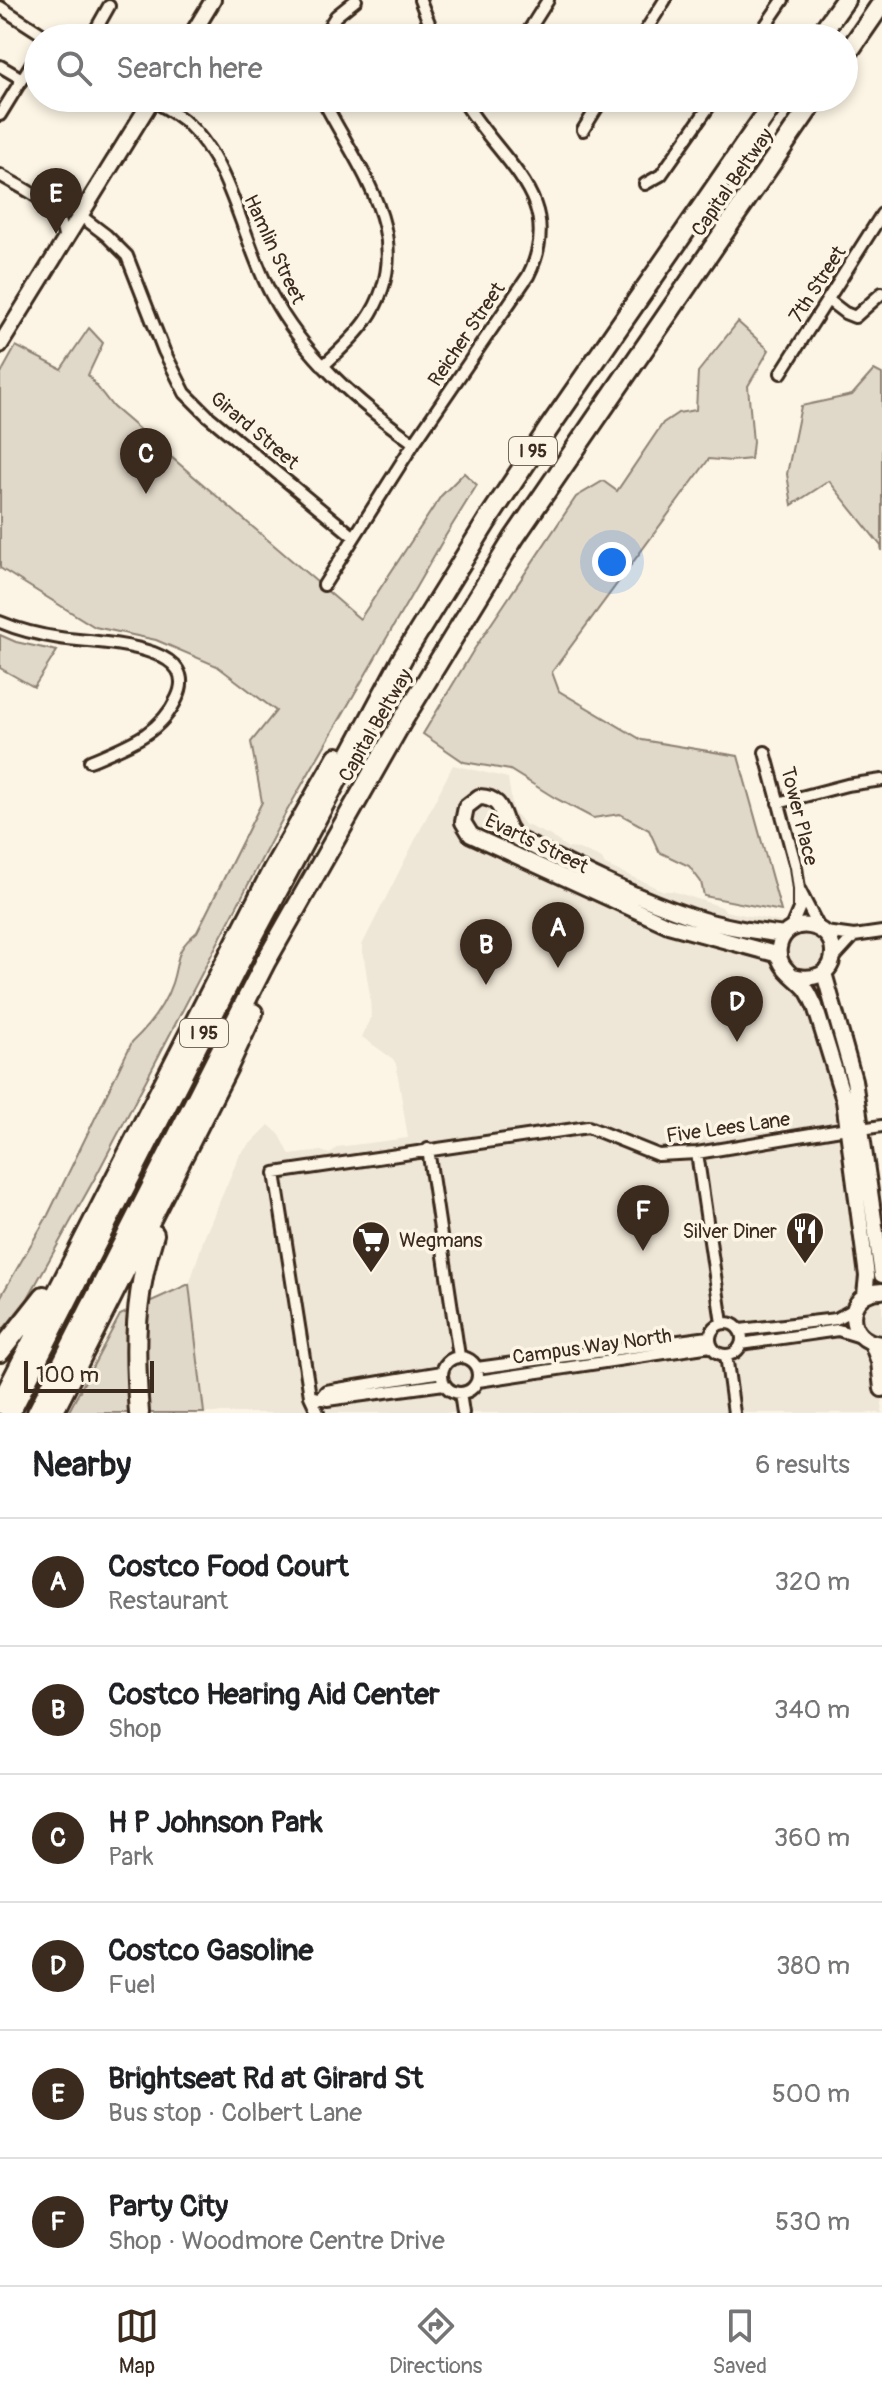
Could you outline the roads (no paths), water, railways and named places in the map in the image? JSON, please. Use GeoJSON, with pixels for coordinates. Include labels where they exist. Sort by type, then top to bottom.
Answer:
{"type":"FeatureCollection","features":[{"type":"Feature","properties":{"kind":"highway"},"geometry":{"type":"LineString","coordinates":[[828,24],[845,0]]}},
{"type":"Feature","properties":{"kind":"highway"},"geometry":{"type":"LineString","coordinates":[[858,38],[882,3]]}},
{"type":"Feature","properties":{"kind":"highway","name":"Capital Beltway"},"geometry":{"type":"LineString","coordinates":[[10,1413],[245,952],[403,657],[496,507],[767,112]]}},
{"type":"Feature","properties":{"kind":"highway","name":"Capital Beltway"},"geometry":{"type":"LineString","coordinates":[[37,1413],[266,961],[401,723],[514,538],[806,112]]}},
{"type":"Feature","properties":{"kind":"highway"},"geometry":{"type":"LineString","coordinates":[[0,1404],[266,883],[320,784],[403,657]]}},
{"type":"Feature","properties":{"kind":"highway"},"geometry":{"type":"LineString","coordinates":[[53,1413],[228,1067],[316,876]]}},
{"type":"Feature","properties":{"kind":"highway"},"geometry":{"type":"LineString","coordinates":[[139,1413],[135,1358],[137,1303],[149,1249],[176,1171]]}},
{"type":"Feature","properties":{"kind":"highway"},"geometry":{"type":"LineString","coordinates":[[0,1352],[38,1306],[90,1227]]}},
{"type":"Feature","properties":{"kind":"street"},"geometry":{"type":"LineString","coordinates":[[198,24],[213,0]]}},
{"type":"Feature","properties":{"kind":"street"},"geometry":{"type":"LineString","coordinates":[[329,24],[356,0]]}},
{"type":"Feature","properties":{"kind":"street"},"geometry":{"type":"LineString","coordinates":[[420,0],[429,24]]}},
{"type":"Feature","properties":{"kind":"street"},"geometry":{"type":"LineString","coordinates":[[533,24],[548,0]]}},
{"type":"Feature","properties":{"kind":"street"},"geometry":{"type":"LineString","coordinates":[[650,24],[665,0]]}},
{"type":"Feature","properties":{"kind":"street"},"geometry":{"type":"LineString","coordinates":[[767,24],[783,0]]}},
{"type":"Feature","properties":{"kind":"street"},"geometry":{"type":"LineString","coordinates":[[99,24],[109,6]]}},
{"type":"Feature","properties":{"kind":"street"},"geometry":{"type":"LineString","coordinates":[[0,7],[26,24]]}},
{"type":"Feature","properties":{"kind":"street"},"geometry":{"type":"LineString","coordinates":[[0,66],[22,79]]}},
{"type":"Feature","properties":{"kind":"street"},"geometry":{"type":"LineString","coordinates":[[0,115],[24,76]]}},
{"type":"Feature","properties":{"kind":"street"},"geometry":{"type":"LineString","coordinates":[[0,345],[143,112]]}},
{"type":"Feature","properties":{"kind":"street","name":"Hamlin Street"},"geometry":{"type":"LineString","coordinates":[[170,112],[190,125],[208,148],[272,295],[295,332],[323,366],[354,395],[414,443]]}},
{"type":"Feature","properties":{"kind":"street"},"geometry":{"type":"LineString","coordinates":[[323,366],[354,336],[372,312],[388,262],[387,235],[377,199],[330,112]]}},
{"type":"Feature","properties":{"kind":"street","name":"Reicher Street"},"geometry":{"type":"LineString","coordinates":[[324,585],[414,443],[528,276],[542,235],[538,208],[530,192],[472,112]]}},
{"type":"Feature","properties":{"kind":"street"},"geometry":{"type":"LineString","coordinates":[[583,130],[594,112]]}},
{"type":"Feature","properties":{"kind":"street"},"geometry":{"type":"LineString","coordinates":[[645,184],[661,175],[705,112]]}},
{"type":"Feature","properties":{"kind":"street"},"geometry":{"type":"LineString","coordinates":[[0,175],[51,206],[83,213]]}},
{"type":"Feature","properties":{"kind":"street"},"geometry":{"type":"LineString","coordinates":[[51,206],[63,225],[65,241]]}},
{"type":"Feature","properties":{"kind":"street","name":"Girard Street"},"geometry":{"type":"LineString","coordinates":[[83,213],[127,256],[164,351],[185,393],[208,416],[353,536]]}},
{"type":"Feature","properties":{"kind":"street","name":"7th Street"},"geometry":{"type":"LineString","coordinates":[[781,373],[882,214]]}},
{"type":"Feature","properties":{"kind":"street"},"geometry":{"type":"LineString","coordinates":[[828,300],[855,317],[882,293]]}},
{"type":"Feature","properties":{"kind":"street"},"geometry":{"type":"LineString","coordinates":[[0,622],[38,634],[144,651],[169,660],[180,672],[182,683],[178,697],[156,728],[139,740],[90,761]]}},
{"type":"Feature","properties":{"kind":"street","name":"Tower Place"},"geometry":{"type":"LineString","coordinates":[[765,752],[799,889],[799,909],[787,932]]}},
{"type":"Feature","properties":{"kind":"street"},"geometry":{"type":"LineString","coordinates":[[778,803],[839,787],[882,780]]}},
{"type":"Feature","properties":{"kind":"street","name":"Evarts Street"},"geometry":{"type":"LineString","coordinates":[[779,955],[668,925],[471,835],[463,822],[466,807],[479,797],[489,797],[502,809],[507,829],[518,839],[628,892],[714,923],[787,932]]}},
{"type":"Feature","properties":{"kind":"street","name":"Tower Place"},"geometry":{"type":"LineString","coordinates":[[799,889],[821,930]]}},
{"type":"Feature","properties":{"kind":"street"},"geometry":{"type":"LineString","coordinates":[[882,932],[854,936],[804,925],[787,932],[780,944],[779,955],[782,965],[808,991],[815,1006],[854,1128],[882,1275]]}},
{"type":"Feature","properties":{"kind":"street"},"geometry":{"type":"LineString","coordinates":[[821,930],[833,947],[832,960]]}},
{"type":"Feature","properties":{"kind":"street"},"geometry":{"type":"LineString","coordinates":[[793,976],[806,980],[824,973],[854,936]]}},
{"type":"Feature","properties":{"kind":"street"},"geometry":{"type":"LineString","coordinates":[[740,1330],[741,1344],[735,1353],[719,1354],[710,1342],[713,1329],[722,1323],[729,1323],[740,1330],[836,1319],[854,1309],[865,1295],[867,1276],[854,1128],[854,1080],[824,973]]}},
{"type":"Feature","properties":{"kind":"street","name":"Five Lees Lane"},"geometry":{"type":"LineString","coordinates":[[315,1397],[275,1173],[588,1127],[658,1155],[697,1153],[882,1126]]}},
{"type":"Feature","properties":{"kind":"street"},"geometry":{"type":"LineString","coordinates":[[428,1149],[459,1356]]}},
{"type":"Feature","properties":{"kind":"street"},"geometry":{"type":"LineString","coordinates":[[697,1153],[722,1323]]}},
{"type":"Feature","properties":{"kind":"street"},"geometry":{"type":"LineString","coordinates":[[865,1295],[882,1291]]}},
{"type":"Feature","properties":{"kind":"street"},"geometry":{"type":"LineString","coordinates":[[854,1309],[854,1325],[872,1342],[879,1362],[882,1389]]}},
{"type":"Feature","properties":{"kind":"street"},"geometry":{"type":"LineString","coordinates":[[741,1344],[838,1330],[872,1342]]}},
{"type":"Feature","properties":{"kind":"street","name":"Campus Way North"},"geometry":{"type":"LineString","coordinates":[[477,1368],[710,1342]]}},
{"type":"Feature","properties":{"kind":"street","name":"Campus Way North"},"geometry":{"type":"LineString","coordinates":[[478,1381],[710,1342]]}},
{"type":"Feature","properties":{"kind":"street"},"geometry":{"type":"LineString","coordinates":[[726,1355],[734,1413]]}},
{"type":"Feature","properties":{"kind":"street"},"geometry":{"type":"LineString","coordinates":[[459,1356],[471,1359],[477,1368],[478,1381],[472,1389],[460,1393],[451,1391],[444,1384],[442,1372],[447,1361],[459,1356]]}},
{"type":"Feature","properties":{"kind":"street"},"geometry":{"type":"LineString","coordinates":[[315,1397],[326,1391],[442,1372]]}},
{"type":"Feature","properties":{"kind":"street"},"geometry":{"type":"LineString","coordinates":[[315,1397],[327,1400],[444,1384]]}},
{"type":"Feature","properties":{"kind":"street"},"geometry":{"type":"LineString","coordinates":[[460,1393],[463,1413]]}},
{"type":"Feature","properties":{"kind":"street"},"geometry":{"type":"LineString","coordinates":[[315,1397],[318,1413]]}},
{"type":"Feature","properties":{"kind":"place","name":"Brightseat Rd at Girard St"},"geometry":{"type":"Point","coordinates":[56,234]}},
{"type":"Feature","properties":{"kind":"place","name":"H P Johnson Park"},"geometry":{"type":"Point","coordinates":[146,494]}},
{"type":"Feature","properties":{"kind":"place","name":"Costco Food Court"},"geometry":{"type":"Point","coordinates":[558,968]}},
{"type":"Feature","properties":{"kind":"place","name":"Costco Hearing Aid Center"},"geometry":{"type":"Point","coordinates":[486,985]}},
{"type":"Feature","properties":{"kind":"place","name":"Costco Gasoline"},"geometry":{"type":"Point","coordinates":[737,1042]}},
{"type":"Feature","properties":{"kind":"place","name":"Party City"},"geometry":{"type":"Point","coordinates":[643,1251]}},
{"type":"Feature","properties":{"kind":"place","name":"Silver Diner"},"geometry":{"type":"Point","coordinates":[805,1265]}},
{"type":"Feature","properties":{"kind":"place","name":"Wegmans"},"geometry":{"type":"Point","coordinates":[371,1274]}}]}
